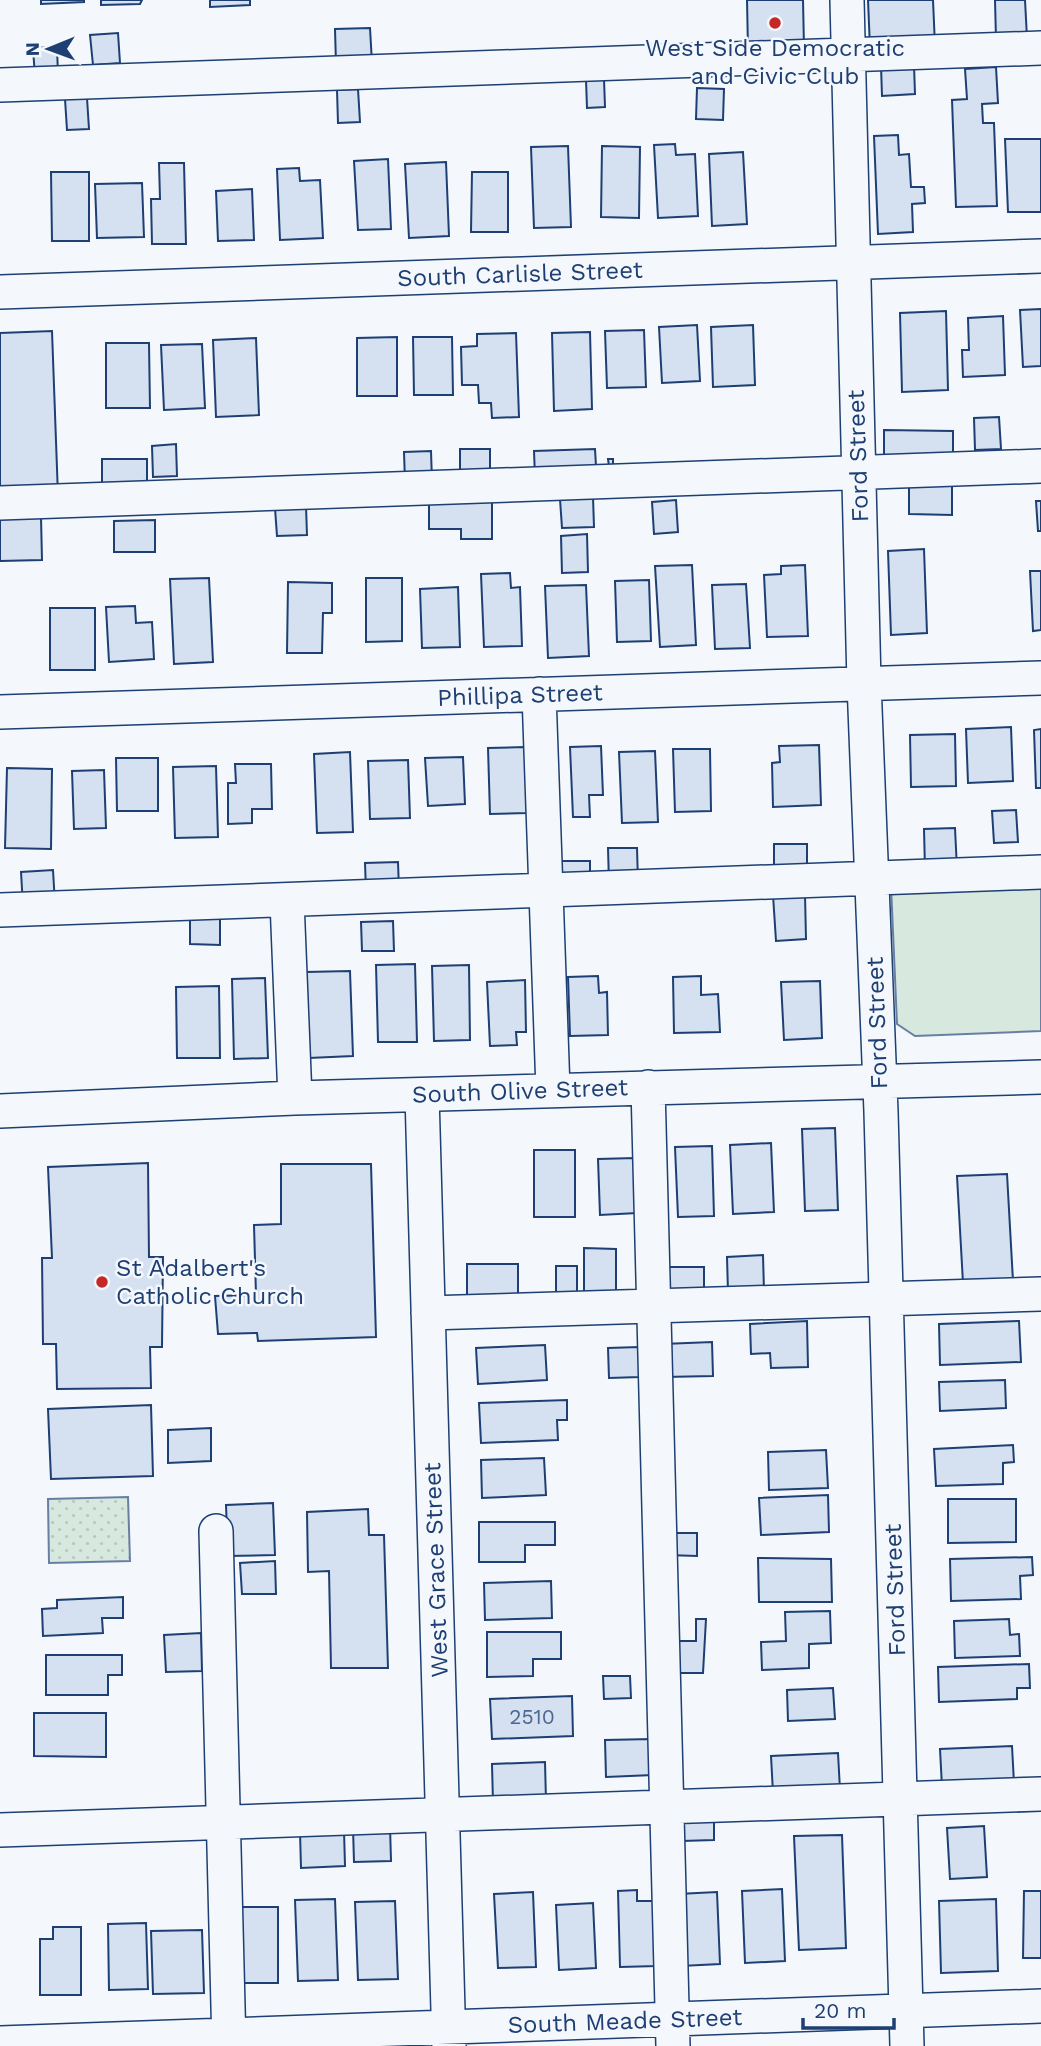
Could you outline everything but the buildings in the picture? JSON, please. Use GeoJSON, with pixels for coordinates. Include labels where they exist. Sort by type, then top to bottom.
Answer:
{"type":"FeatureCollection","features":[{"type":"Feature","properties":{"kind":"street","name":"Ford Street"},"geometry":{"type":"LineString","coordinates":[[847,0],[864,683],[880,1079],[907,2046]]}},
{"type":"Feature","properties":{"kind":"street"},"geometry":{"type":"LineString","coordinates":[[0,85],[1041,48]]}},
{"type":"Feature","properties":{"kind":"street","name":"South Carlisle Street"},"geometry":{"type":"LineString","coordinates":[[0,292],[1041,256]]}},
{"type":"Feature","properties":{"kind":"street"},"geometry":{"type":"LineString","coordinates":[[0,503],[1041,466]]}},
{"type":"Feature","properties":{"kind":"street","name":"Phillipa Street"},"geometry":{"type":"LineString","coordinates":[[0,712],[1041,677]]}},
{"type":"Feature","properties":{"kind":"street"},"geometry":{"type":"LineString","coordinates":[[539,694],[553,1090]]}},
{"type":"Feature","properties":{"kind":"street"},"geometry":{"type":"LineString","coordinates":[[0,910],[1041,872]]}},
{"type":"Feature","properties":{"kind":"street"},"geometry":{"type":"LineString","coordinates":[[287,901],[295,1098]]}},
{"type":"Feature","properties":{"kind":"street","name":"South Olive Street"},"geometry":{"type":"LineString","coordinates":[[0,1111],[295,1098],[880,1079],[1041,1077]]}},
{"type":"Feature","properties":{"kind":"street"},"geometry":{"type":"LineString","coordinates":[[648,1087],[669,1807],[672,2033]]}},
{"type":"Feature","properties":{"kind":"street","name":"West Grace Street"},"geometry":{"type":"LineString","coordinates":[[422,1095],[449,2037]]}},
{"type":"Feature","properties":{"kind":"street"},"geometry":{"type":"LineString","coordinates":[[428,1313],[1041,1294]]}},
{"type":"Feature","properties":{"kind":"street"},"geometry":{"type":"LineString","coordinates":[[216,1531],[221,1823],[229,2041]]}},
{"type":"Feature","properties":{"kind":"street"},"geometry":{"type":"LineString","coordinates":[[0,1830],[1041,1794]]}},
{"type":"Feature","properties":{"kind":"street","name":"South Meade Street"},"geometry":{"type":"LineString","coordinates":[[0,2043],[672,2033],[907,2011],[1041,2006]]}},
{"type":"Feature","properties":{"kind":"shaded area"},"geometry":{"type":"Polygon","coordinates":[[[1041,882],[1041,1031],[915,1036],[897,1024],[891,886],[1041,882]]]}},
{"type":"Feature","properties":{"kind":"shaded area"},"geometry":{"type":"Polygon","coordinates":[[[128,1497],[130,1561],[49,1563],[48,1499],[128,1497]]]}},
{"type":"Feature","properties":{"kind":"place","name":"West Side Democratic and Civic Club"},"geometry":{"type":"Point","coordinates":[775,23]}},
{"type":"Feature","properties":{"kind":"place","name":"St Adalbert's Catholic Church"},"geometry":{"type":"Point","coordinates":[102,1282]}}]}
